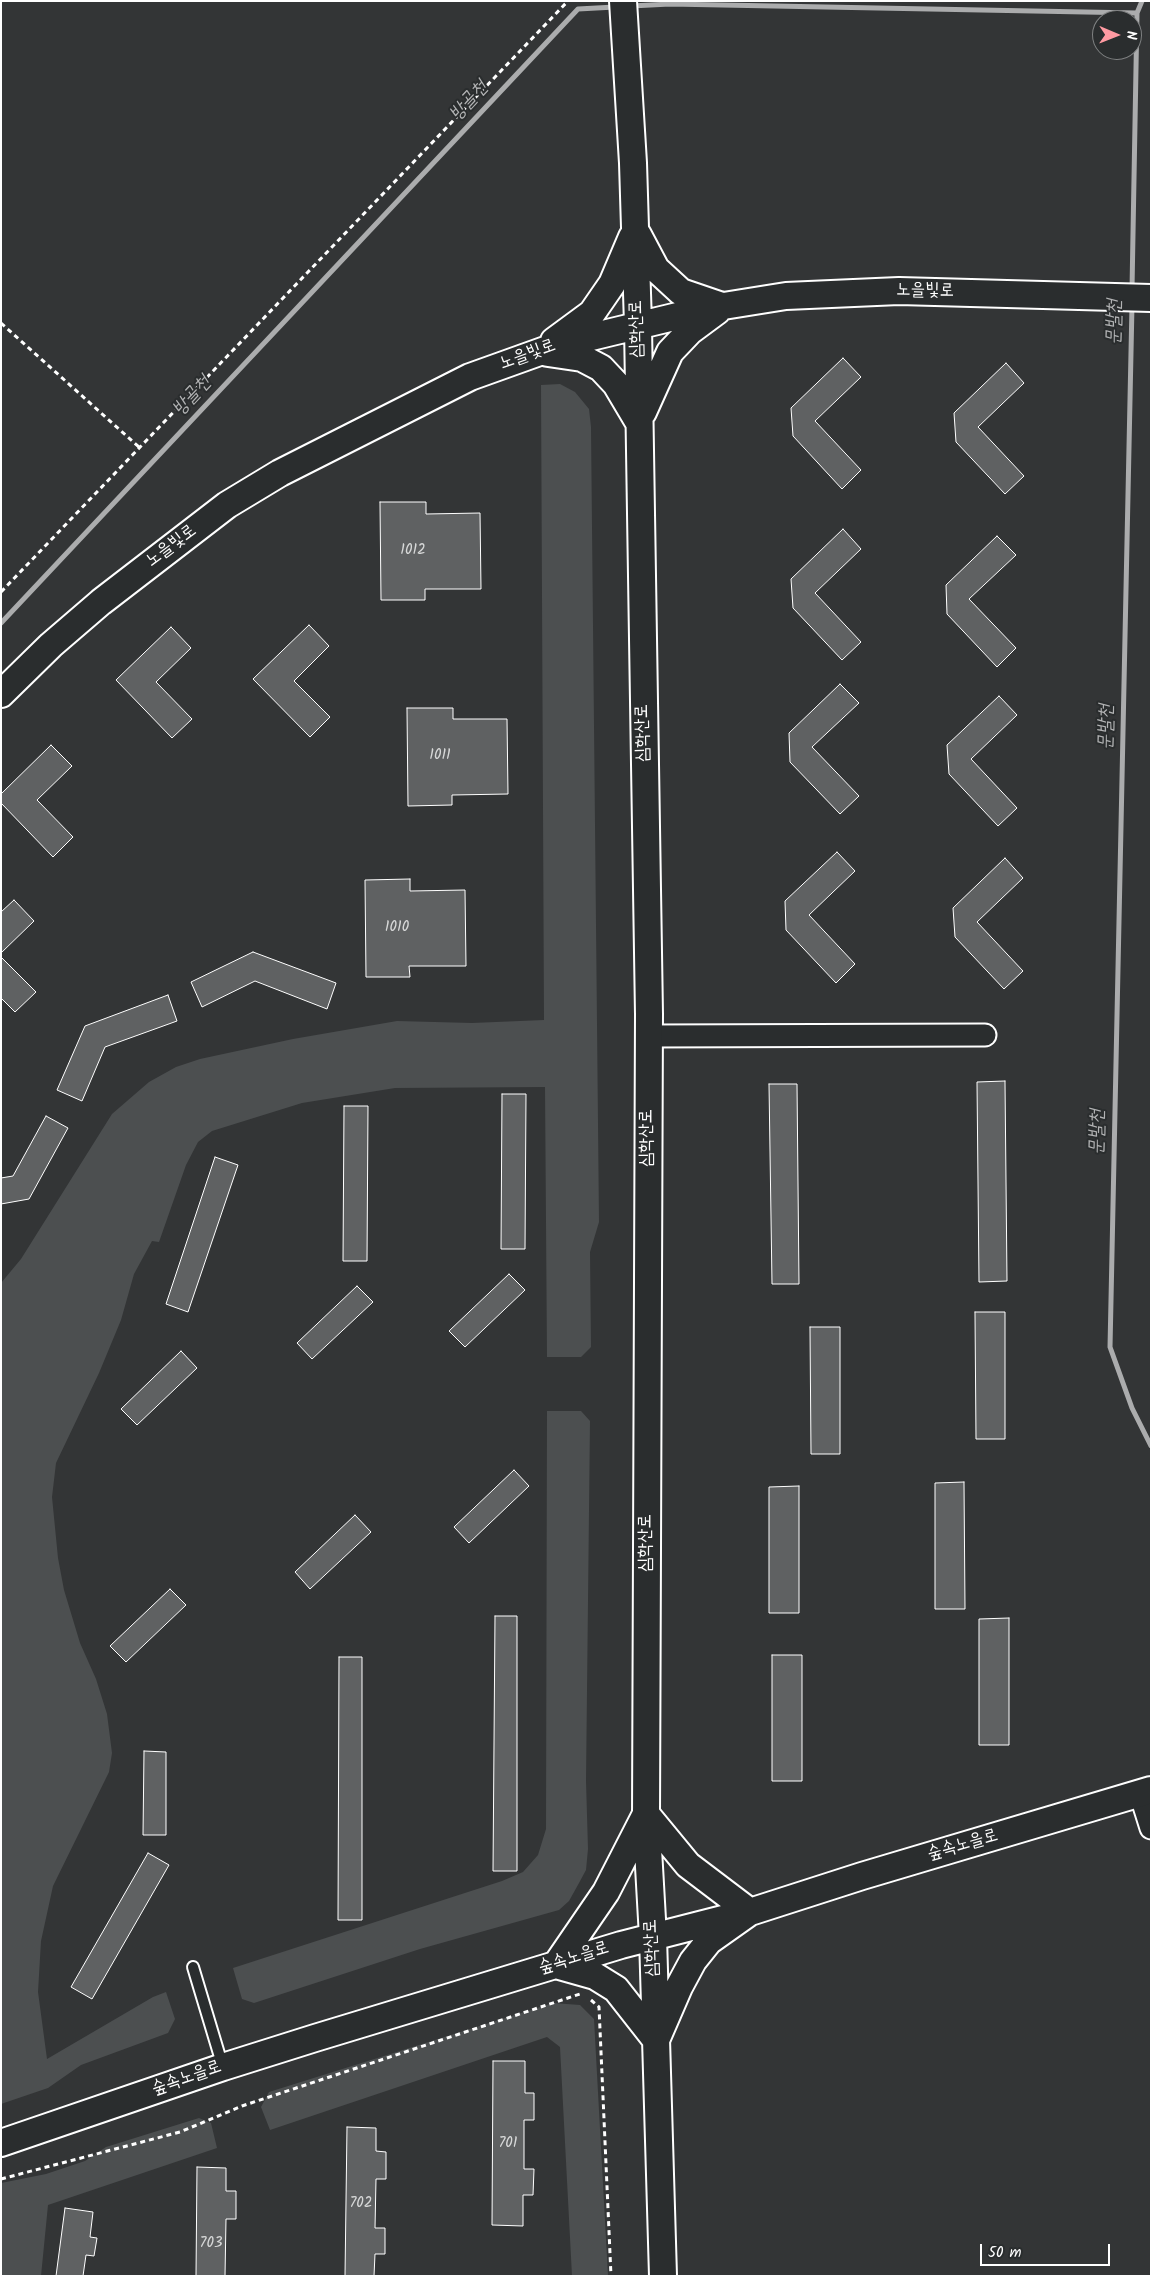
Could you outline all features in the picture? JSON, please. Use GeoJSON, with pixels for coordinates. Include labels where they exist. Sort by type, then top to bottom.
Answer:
{"type":"FeatureCollection","features":[{"type":"Feature","properties":{"kind":"street","name":"심학산로"},"geometry":{"type":"LineString","coordinates":[[623,1],[633,163],[638,325],[649,1036],[646,1814],[653,1937],[663,2276]]}},
{"type":"Feature","properties":{"kind":"street"},"geometry":{"type":"LineString","coordinates":[[635,230],[656,269],[681,292],[722,306]]}},
{"type":"Feature","properties":{"kind":"street"},"geometry":{"type":"LineString","coordinates":[[540,352],[592,313],[612,284],[635,230]]}},
{"type":"Feature","properties":{"kind":"street","name":"노을빛로"},"geometry":{"type":"LineString","coordinates":[[1,694],[51,645],[101,602],[227,505],[280,473],[470,377],[562,344],[722,306],[786,296],[899,291],[1151,298]]}},
{"type":"Feature","properties":{"kind":"street"},"geometry":{"type":"LineString","coordinates":[[639,422],[670,352],[690,331],[722,306]]}},
{"type":"Feature","properties":{"kind":"street"},"geometry":{"type":"LineString","coordinates":[[540,352],[582,358],[601,368],[616,384],[639,422]]}},
{"type":"Feature","properties":{"kind":"street"},"geometry":{"type":"LineString","coordinates":[[649,1036],[985,1035]]}},
{"type":"Feature","properties":{"kind":"street"},"geometry":{"type":"LineString","coordinates":[[1146,1792],[1151,1828]]}},
{"type":"Feature","properties":{"kind":"street","name":"숲속노을로"},"geometry":{"type":"LineString","coordinates":[[1,2143],[223,2067],[556,1965],[750,1912],[862,1876],[1146,1792]]}},
{"type":"Feature","properties":{"kind":"street"},"geometry":{"type":"LineString","coordinates":[[646,1814],[688,1865],[750,1912],[709,1941],[693,1961],[679,1987],[656,2040],[616,1989],[595,1976],[556,1965],[606,1892],[646,1814]]}},
{"type":"Feature","properties":{"kind":"lane"},"geometry":{"type":"LineString","coordinates":[[193,1967],[223,2067]]}},
{"type":"Feature","properties":{"kind":"path"},"geometry":{"type":"LineString","coordinates":[[1,592],[568,1]]}},
{"type":"Feature","properties":{"kind":"path"},"geometry":{"type":"LineString","coordinates":[[1,323],[140,448]]}},
{"type":"Feature","properties":{"kind":"path"},"geometry":{"type":"LineString","coordinates":[[1,2179],[180,2132],[242,2106],[582,1993],[599,2007],[611,2276]]}},
{"type":"Feature","properties":{"kind":"shaded area"},"geometry":{"type":"Polygon","coordinates":[[[560,384],[575,392],[589,409],[591,427],[599,1222],[590,1252],[591,1347],[581,1357],[547,1357],[545,1087],[395,1088],[302,1103],[212,1131],[198,1142],[186,1165],[159,1242],[152,1241],[134,1274],[121,1320],[99,1373],[56,1463],[52,1497],[58,1558],[64,1590],[80,1643],[96,1679],[107,1714],[112,1753],[109,1772],[53,1886],[41,1941],[38,1992],[47,2059],[153,1997],[166,1992],[175,2019],[168,2033],[81,2065],[48,2088],[1,2104],[1,1283],[21,1259],[112,1114],[149,1082],[176,1067],[200,1059],[293,1039],[397,1021],[472,1023],[544,1020],[541,385],[560,384]]]}},
{"type":"Feature","properties":{"kind":"shaded area"},"geometry":{"type":"Polygon","coordinates":[[[547,1411],[581,1411],[590,1421],[586,1781],[588,1849],[586,1870],[569,1901],[559,1910],[420,1949],[254,2003],[242,1999],[233,1968],[502,1881],[523,1872],[538,1855],[546,1829],[547,1411]]]}},
{"type":"Feature","properties":{"kind":"shaded area"},"geometry":{"type":"Polygon","coordinates":[[[553,2003],[580,2005],[594,2019],[608,2276],[572,2276],[560,2047],[547,2037],[270,2130],[261,2107],[269,2092],[553,2003]]]}},
{"type":"Feature","properties":{"kind":"shaded area"},"geometry":{"type":"Polygon","coordinates":[[[199,2118],[211,2123],[217,2148],[48,2205],[41,2276],[1,2276],[1,2183],[46,2174],[85,2161],[106,2147],[199,2118]]]}},
{"type":"Feature","properties":{"kind":"building"},"geometry":{"type":"Polygon","coordinates":[[[843,358],[861,377],[815,421],[861,470],[842,489],[793,436],[791,408],[843,358]]]}},
{"type":"Feature","properties":{"kind":"building"},"geometry":{"type":"Polygon","coordinates":[[[1006,363],[1024,383],[978,427],[1024,476],[1005,494],[956,442],[954,413],[1006,363]]]}},
{"type":"Feature","properties":{"kind":"building"},"geometry":{"type":"Polygon","coordinates":[[[380,502],[426,502],[426,514],[480,513],[481,589],[425,589],[425,600],[381,600],[380,502]]]}},
{"type":"Feature","properties":{"kind":"building"},"geometry":{"type":"Polygon","coordinates":[[[843,529],[861,549],[815,593],[861,642],[842,660],[793,608],[791,579],[843,529]]]}},
{"type":"Feature","properties":{"kind":"building"},"geometry":{"type":"Polygon","coordinates":[[[997,536],[1016,555],[969,599],[1016,648],[997,667],[947,614],[946,585],[997,536]]]}},
{"type":"Feature","properties":{"kind":"building"},"geometry":{"type":"Polygon","coordinates":[[[309,625],[329,646],[294,681],[330,717],[310,737],[253,679],[309,625]]]}},
{"type":"Feature","properties":{"kind":"building"},"geometry":{"type":"Polygon","coordinates":[[[171,627],[191,648],[156,682],[192,719],[172,738],[116,680],[171,627]]]}},
{"type":"Feature","properties":{"kind":"building"},"geometry":{"type":"Polygon","coordinates":[[[840,684],[859,703],[812,747],[859,796],[840,814],[790,762],[789,733],[840,684]]]}},
{"type":"Feature","properties":{"kind":"building"},"geometry":{"type":"Polygon","coordinates":[[[999,696],[1017,715],[971,759],[1017,808],[998,826],[949,774],[947,745],[999,696]]]}},
{"type":"Feature","properties":{"kind":"building"},"geometry":{"type":"Polygon","coordinates":[[[407,708],[453,708],[453,719],[507,719],[508,794],[452,795],[452,805],[408,806],[407,708]]]}},
{"type":"Feature","properties":{"kind":"building"},"geometry":{"type":"Polygon","coordinates":[[[51,745],[72,766],[37,800],[73,837],[53,857],[1,803],[1,794],[51,745]]]}},
{"type":"Feature","properties":{"kind":"building"},"geometry":{"type":"Polygon","coordinates":[[[837,852],[855,871],[809,915],[855,964],[836,983],[786,930],[785,901],[837,852]]]}},
{"type":"Feature","properties":{"kind":"building"},"geometry":{"type":"Polygon","coordinates":[[[1005,858],[1023,878],[977,922],[1023,971],[1004,989],[955,937],[953,908],[1005,858]]]}},
{"type":"Feature","properties":{"kind":"building"},"geometry":{"type":"Polygon","coordinates":[[[410,879],[410,891],[465,890],[466,966],[409,966],[410,977],[366,977],[365,880],[410,879]]]}},
{"type":"Feature","properties":{"kind":"building"},"geometry":{"type":"Polygon","coordinates":[[[14,900],[34,921],[1,953],[1,912],[14,900]]]}},
{"type":"Feature","properties":{"kind":"building"},"geometry":{"type":"Polygon","coordinates":[[[253,952],[336,983],[327,1009],[255,981],[202,1007],[191,982],[253,952]]]}},
{"type":"Feature","properties":{"kind":"building"},"geometry":{"type":"Polygon","coordinates":[[[1,957],[36,992],[15,1012],[1,998],[1,957]]]}},
{"type":"Feature","properties":{"kind":"building"},"geometry":{"type":"Polygon","coordinates":[[[168,995],[177,1021],[105,1047],[82,1101],[57,1090],[85,1026],[168,995]]]}},
{"type":"Feature","properties":{"kind":"building"},"geometry":{"type":"Polygon","coordinates":[[[1005,1081],[1007,1281],[979,1282],[977,1082],[1005,1081]]]}},
{"type":"Feature","properties":{"kind":"building"},"geometry":{"type":"Polygon","coordinates":[[[769,1084],[797,1084],[799,1284],[772,1284],[769,1084]]]}},
{"type":"Feature","properties":{"kind":"building"},"geometry":{"type":"Polygon","coordinates":[[[502,1094],[526,1094],[525,1249],[501,1249],[502,1094]]]}},
{"type":"Feature","properties":{"kind":"building"},"geometry":{"type":"Polygon","coordinates":[[[344,1106],[368,1106],[367,1261],[343,1261],[344,1106]]]}},
{"type":"Feature","properties":{"kind":"building"},"geometry":{"type":"Polygon","coordinates":[[[46,1116],[68,1128],[29,1199],[1,1204],[1,1178],[13,1176],[46,1116]]]}},
{"type":"Feature","properties":{"kind":"building"},"geometry":{"type":"Polygon","coordinates":[[[215,1157],[238,1165],[188,1312],[166,1304],[215,1157]]]}},
{"type":"Feature","properties":{"kind":"building"},"geometry":{"type":"Polygon","coordinates":[[[509,1274],[525,1290],[465,1347],[449,1331],[509,1274]]]}},
{"type":"Feature","properties":{"kind":"building"},"geometry":{"type":"Polygon","coordinates":[[[357,1286],[373,1302],[312,1359],[297,1343],[357,1286]]]}},
{"type":"Feature","properties":{"kind":"building"},"geometry":{"type":"Polygon","coordinates":[[[975,1312],[1005,1312],[1005,1439],[976,1439],[975,1312]]]}},
{"type":"Feature","properties":{"kind":"building"},"geometry":{"type":"Polygon","coordinates":[[[810,1327],[840,1327],[840,1454],[811,1454],[810,1327]]]}},
{"type":"Feature","properties":{"kind":"building"},"geometry":{"type":"Polygon","coordinates":[[[181,1351],[197,1368],[137,1425],[121,1409],[181,1351]]]}},
{"type":"Feature","properties":{"kind":"building"},"geometry":{"type":"Polygon","coordinates":[[[514,1470],[529,1486],[469,1543],[454,1527],[514,1470]]]}},
{"type":"Feature","properties":{"kind":"building"},"geometry":{"type":"Polygon","coordinates":[[[964,1482],[965,1609],[935,1609],[935,1483],[964,1482]]]}},
{"type":"Feature","properties":{"kind":"building"},"geometry":{"type":"Polygon","coordinates":[[[799,1486],[799,1613],[769,1613],[769,1487],[799,1486]]]}},
{"type":"Feature","properties":{"kind":"building"},"geometry":{"type":"Polygon","coordinates":[[[355,1515],[371,1532],[310,1589],[295,1572],[355,1515]]]}},
{"type":"Feature","properties":{"kind":"building"},"geometry":{"type":"Polygon","coordinates":[[[170,1589],[186,1605],[126,1662],[110,1646],[170,1589]]]}},
{"type":"Feature","properties":{"kind":"building"},"geometry":{"type":"Polygon","coordinates":[[[495,1616],[517,1616],[517,1871],[493,1871],[495,1616]]]}},
{"type":"Feature","properties":{"kind":"building"},"geometry":{"type":"Polygon","coordinates":[[[1009,1618],[1009,1745],[979,1745],[979,1619],[1009,1618]]]}},
{"type":"Feature","properties":{"kind":"building"},"geometry":{"type":"Polygon","coordinates":[[[772,1655],[802,1655],[802,1781],[772,1781],[772,1655]]]}},
{"type":"Feature","properties":{"kind":"building"},"geometry":{"type":"Polygon","coordinates":[[[339,1657],[362,1657],[362,1920],[338,1920],[339,1657]]]}},
{"type":"Feature","properties":{"kind":"building"},"geometry":{"type":"Polygon","coordinates":[[[144,1751],[166,1752],[166,1835],[143,1835],[144,1751]]]}},
{"type":"Feature","properties":{"kind":"building"},"geometry":{"type":"Polygon","coordinates":[[[148,1853],[169,1865],[92,1999],[71,1987],[148,1853]]]}},
{"type":"Feature","properties":{"kind":"building"},"geometry":{"type":"Polygon","coordinates":[[[493,2061],[525,2061],[525,2093],[534,2093],[534,2120],[524,2120],[524,2169],[534,2169],[533,2195],[523,2195],[523,2226],[492,2225],[493,2061]]]}},
{"type":"Feature","properties":{"kind":"building"},"geometry":{"type":"Polygon","coordinates":[[[347,2127],[376,2128],[376,2151],[386,2152],[386,2179],[376,2179],[375,2228],[385,2228],[385,2254],[375,2254],[374,2276],[345,2276],[347,2127]]]}},
{"type":"Feature","properties":{"kind":"building"},"geometry":{"type":"Polygon","coordinates":[[[197,2167],[226,2168],[226,2191],[236,2191],[236,2219],[226,2219],[225,2276],[196,2276],[197,2167]]]}},
{"type":"Feature","properties":{"kind":"building"},"geometry":{"type":"Polygon","coordinates":[[[65,2208],[93,2212],[90,2237],[97,2238],[94,2256],[86,2255],[83,2276],[56,2276],[65,2208]]]}},
{"type":"Feature","properties":{"kind":"waterway","name":"문발천"},"geometry":{"type":"LineString","coordinates":[[1132,289],[1137,13],[1142,1]]}},
{"type":"Feature","properties":{"kind":"waterway","name":"방골천"},"geometry":{"type":"LineString","coordinates":[[631,6],[670,4],[1092,12]]}},
{"type":"Feature","properties":{"kind":"waterway","name":"방골천"},"geometry":{"type":"LineString","coordinates":[[1,623],[578,9],[615,7]]}},
{"type":"Feature","properties":{"kind":"waterway","name":"문발천"},"geometry":{"type":"LineString","coordinates":[[1132,305],[1110,1347],[1132,1408],[1151,1446]]}}]}
